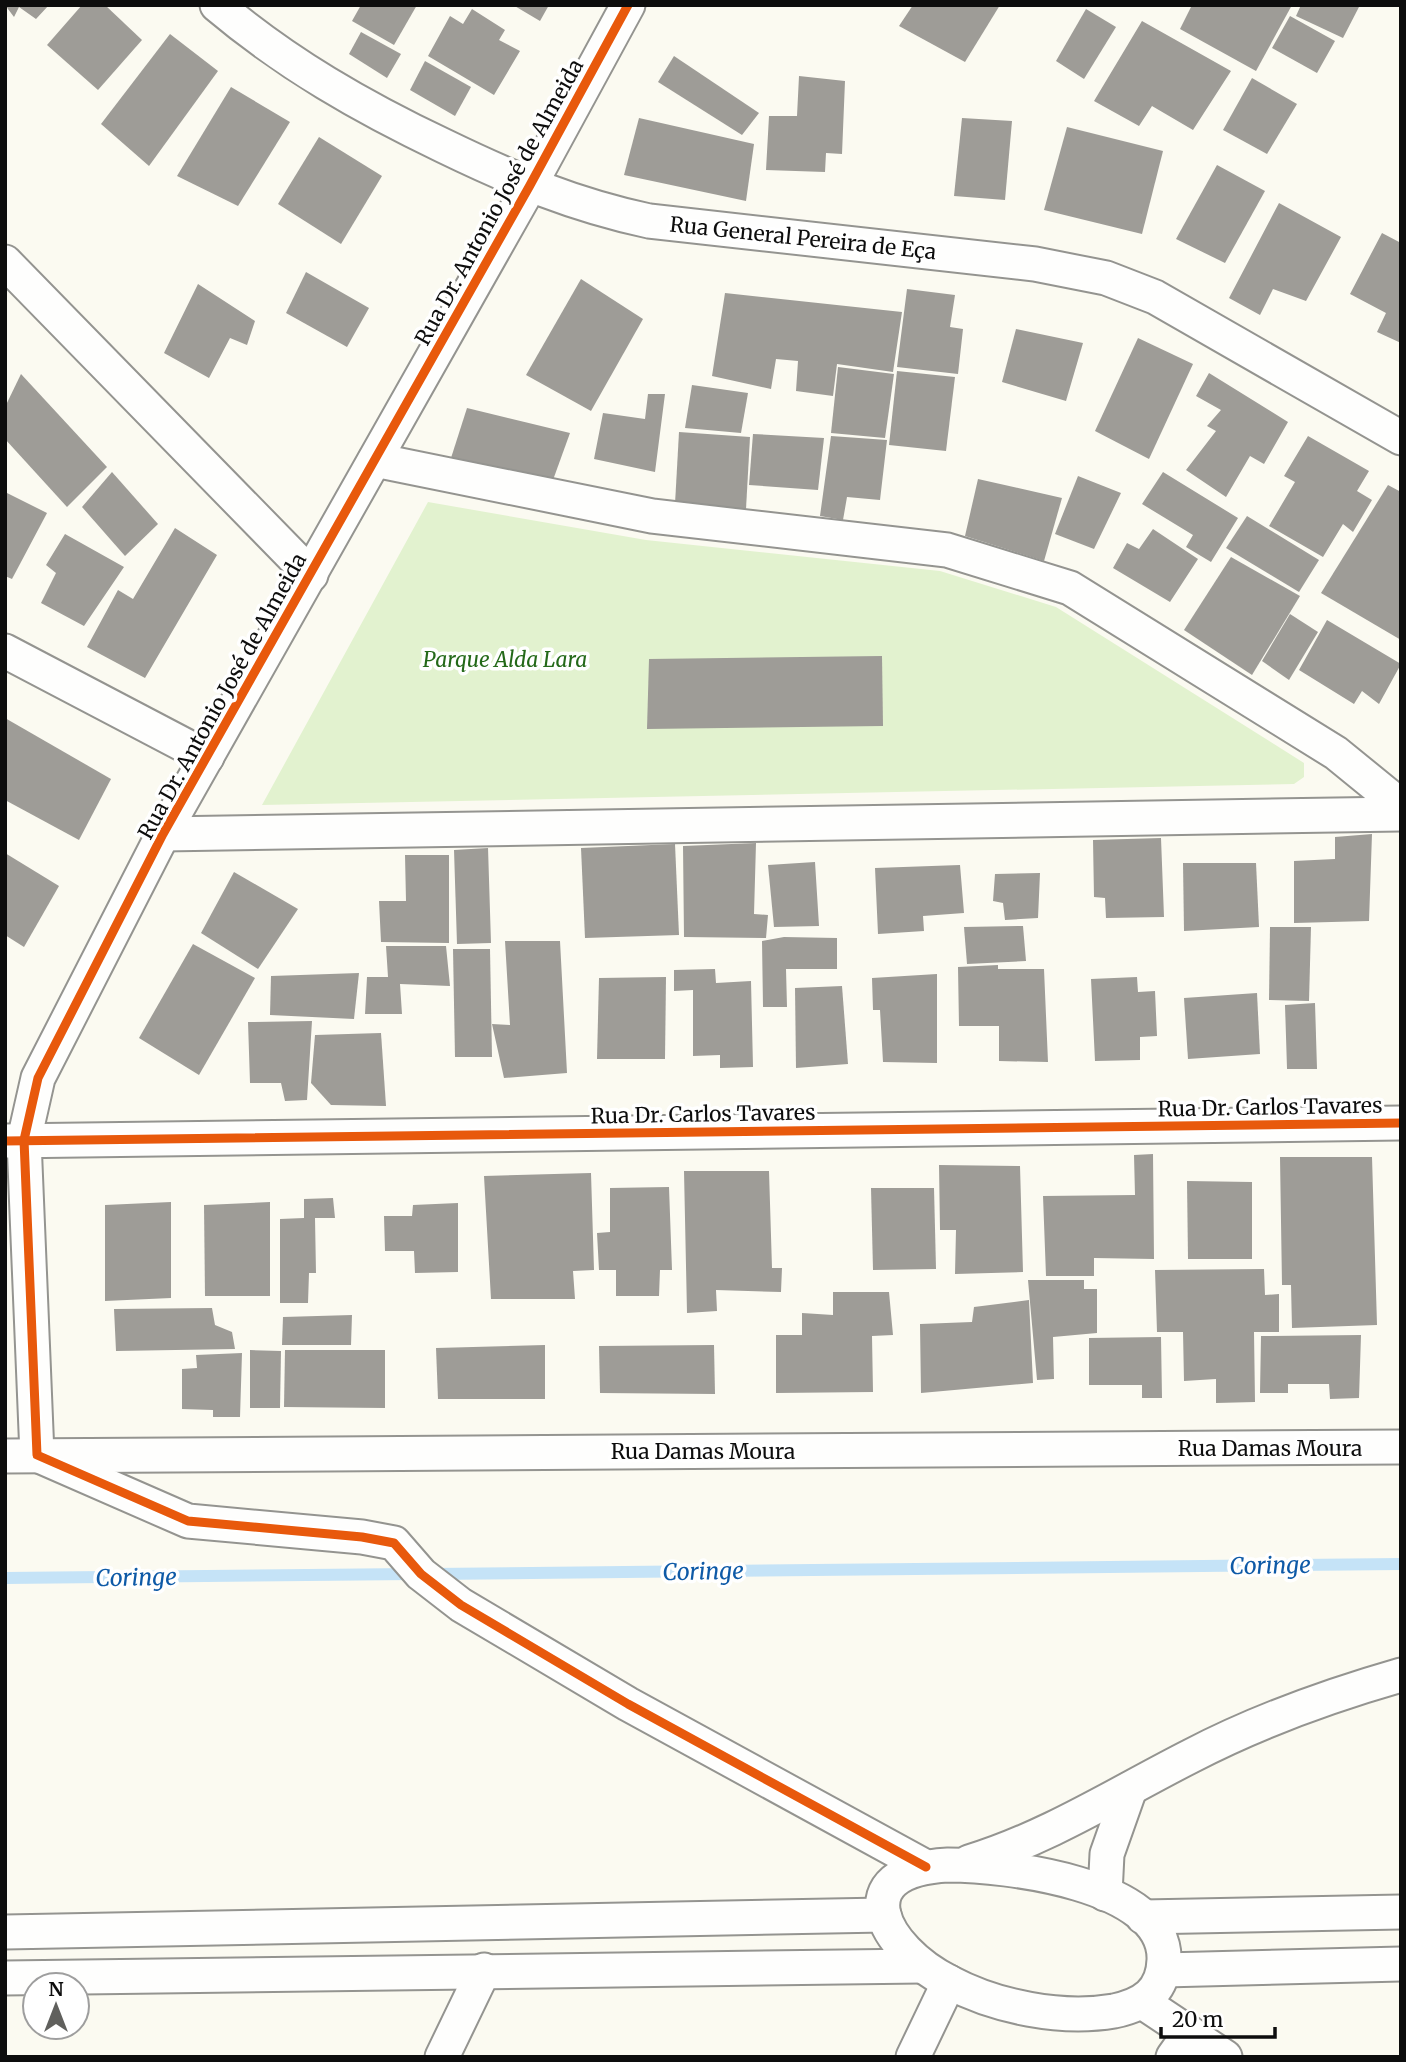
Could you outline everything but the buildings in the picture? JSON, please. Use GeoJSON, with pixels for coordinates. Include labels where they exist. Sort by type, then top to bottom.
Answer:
{"type":"FeatureCollection","features":[{"type":"Feature","properties":{"kind":"street","name":"Rua General Pereira de Eça"},"geometry":{"type":"LineString","coordinates":[[217,5],[297,67],[346,97],[529,187],[603,211],[649,221],[1035,264],[1106,278],[1155,297],[1401,438]]}},
{"type":"Feature","properties":{"kind":"street","name":"Rua Dr. Antonio José de Almeida"},"geometry":{"type":"LineString","coordinates":[[21,1456],[15,1141],[38,1078],[163,834],[529,187],[628,5]]}},
{"type":"Feature","properties":{"kind":"street"},"geometry":{"type":"LineString","coordinates":[[5,262],[311,575]]}},
{"type":"Feature","properties":{"kind":"street"},"geometry":{"type":"LineString","coordinates":[[375,460],[652,516],[947,550],[1070,589],[1336,753],[1401,806]]}},
{"type":"Feature","properties":{"kind":"street"},"geometry":{"type":"LineString","coordinates":[[5,650],[207,757]]}},
{"type":"Feature","properties":{"kind":"street"},"geometry":{"type":"LineString","coordinates":[[163,834],[1401,814]]}},
{"type":"Feature","properties":{"kind":"street","name":"Rua Dr. Carlos Tavares"},"geometry":{"type":"LineString","coordinates":[[15,1141],[1401,1123]]}},
{"type":"Feature","properties":{"kind":"street","name":"Rua Damas Moura"},"geometry":{"type":"LineString","coordinates":[[21,1456],[1401,1447]]}},
{"type":"Feature","properties":{"kind":"street"},"geometry":{"type":"LineString","coordinates":[[21,1456],[188,1521],[362,1537],[394,1543],[421,1574],[461,1605],[628,1704],[941,1866],[1038,1874],[1105,1894],[1143,1917],[1161,1937],[1164,1970],[1160,1984],[1144,2003],[1096,2014],[1052,2012],[998,2001],[935,1974],[899,1946],[884,1915],[883,1902],[890,1884],[911,1871],[941,1866],[1027,1841],[1259,1723],[1340,1692],[1401,1675]]}},
{"type":"Feature","properties":{"kind":"street"},"geometry":{"type":"LineString","coordinates":[[1105,1894],[1107,1854],[1130,1788]]}},
{"type":"Feature","properties":{"kind":"street"},"geometry":{"type":"LineString","coordinates":[[1143,1917],[1401,1912]]}},
{"type":"Feature","properties":{"kind":"street"},"geometry":{"type":"LineString","coordinates":[[5,1932],[884,1915]]}},
{"type":"Feature","properties":{"kind":"street"},"geometry":{"type":"LineString","coordinates":[[1164,1970],[1401,1965]]}},
{"type":"Feature","properties":{"kind":"street"},"geometry":{"type":"LineString","coordinates":[[5,1978],[484,1970],[935,1974]]}},
{"type":"Feature","properties":{"kind":"street"},"geometry":{"type":"LineString","coordinates":[[442,2057],[484,1970]]}},
{"type":"Feature","properties":{"kind":"street"},"geometry":{"type":"LineString","coordinates":[[913,2057],[935,1974]]}},
{"type":"Feature","properties":{"kind":"street"},"geometry":{"type":"LineString","coordinates":[[1144,2003],[1182,2045],[1226,2057]]}},
{"type":"Feature","properties":{"kind":"green space","name":"Parque Alda Lara"},"geometry":{"type":"Polygon","coordinates":[[[428,502],[646,540],[940,571],[1056,607],[1304,763],[1304,777],[1294,784],[262,805],[428,502]]]}},
{"type":"Feature","properties":{"kind":"waterway","name":"Coringe"},"geometry":{"type":"LineString","coordinates":[[432,1574],[1401,1564]]}},
{"type":"Feature","properties":{"kind":"waterway","name":"Coringe"},"geometry":{"type":"LineString","coordinates":[[5,1578],[413,1574]]}},
{"type":"Feature","properties":{"kind":"cycle path"},"geometry":{"type":"LineString","coordinates":[[628,5],[529,187],[163,834],[38,1078],[24,1140],[37,1455],[188,1521],[362,1537],[394,1543],[421,1574],[461,1605],[628,1704],[926,1867]]}},
{"type":"Feature","properties":{"kind":"cycle path"},"geometry":{"type":"LineString","coordinates":[[5,1141],[1401,1123]]}}]}
